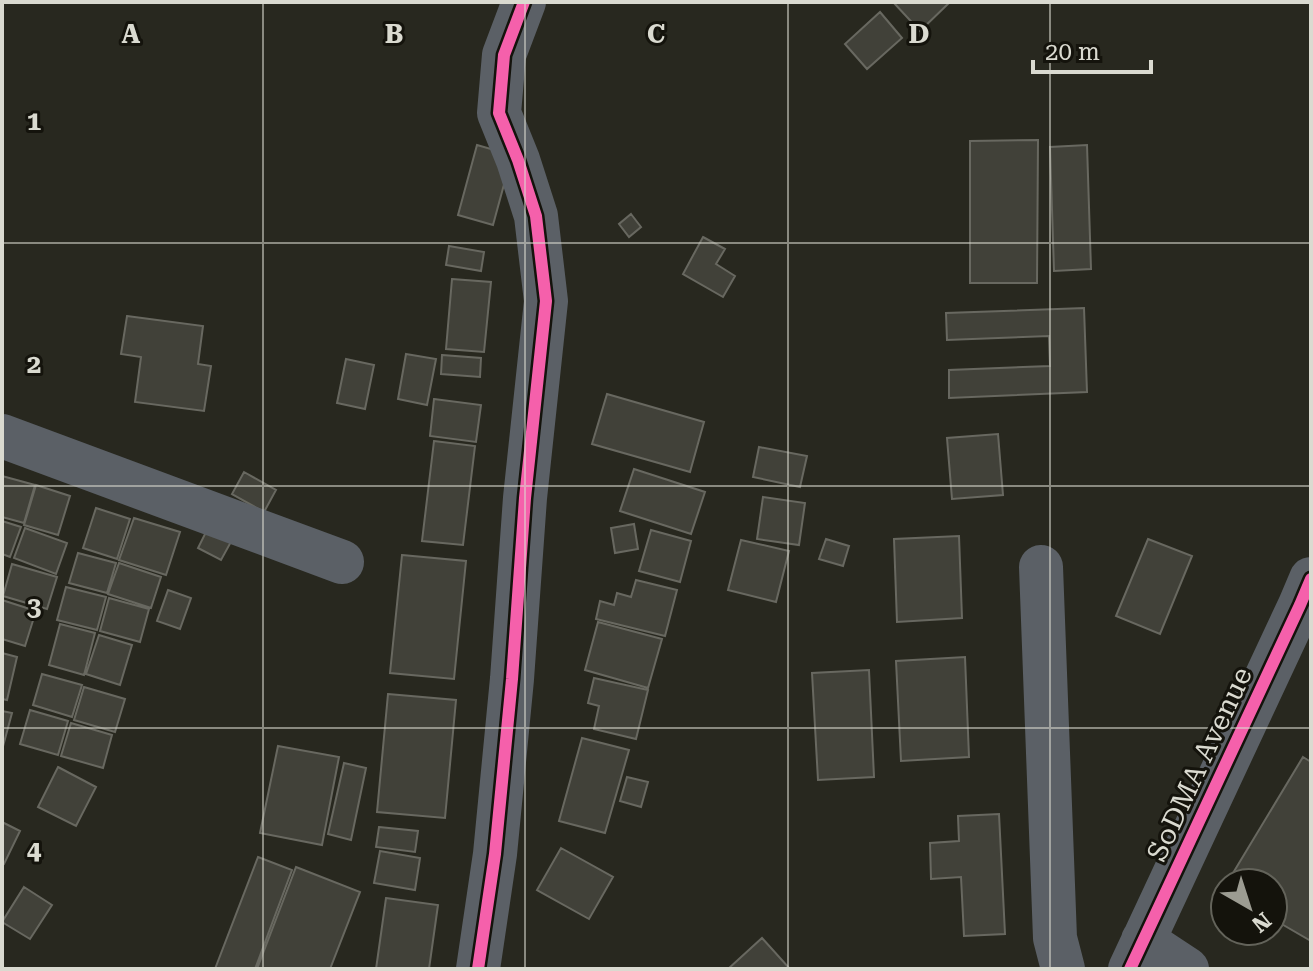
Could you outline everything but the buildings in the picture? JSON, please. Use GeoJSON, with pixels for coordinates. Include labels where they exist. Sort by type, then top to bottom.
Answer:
{"type":"FeatureCollection","features":[{"type":"Feature","properties":{"kind":"street"},"geometry":{"type":"LineString","coordinates":[[478,969],[497,838],[525,498],[546,301],[536,216],[499,113],[504,55],[524,2]]}},
{"type":"Feature","properties":{"kind":"street"},"geometry":{"type":"LineString","coordinates":[[2,436],[342,562]]}},
{"type":"Feature","properties":{"kind":"street"},"geometry":{"type":"LineString","coordinates":[[1041,567],[1055,938],[1063,969]]}},
{"type":"Feature","properties":{"kind":"street","name":"SoDMA Avenue"},"geometry":{"type":"LineString","coordinates":[[1136,955],[1307,599]]}},
{"type":"Feature","properties":{"kind":"street"},"geometry":{"type":"LineString","coordinates":[[1136,955],[1187,969]]}},
{"type":"Feature","properties":{"kind":"cycle path"},"geometry":{"type":"LineString","coordinates":[[478,969],[495,854],[525,498],[546,301],[536,216],[499,113],[504,55],[524,2]]}},
{"type":"Feature","properties":{"kind":"cycle path"},"geometry":{"type":"LineString","coordinates":[[1130,969],[1311,579]]}}]}
